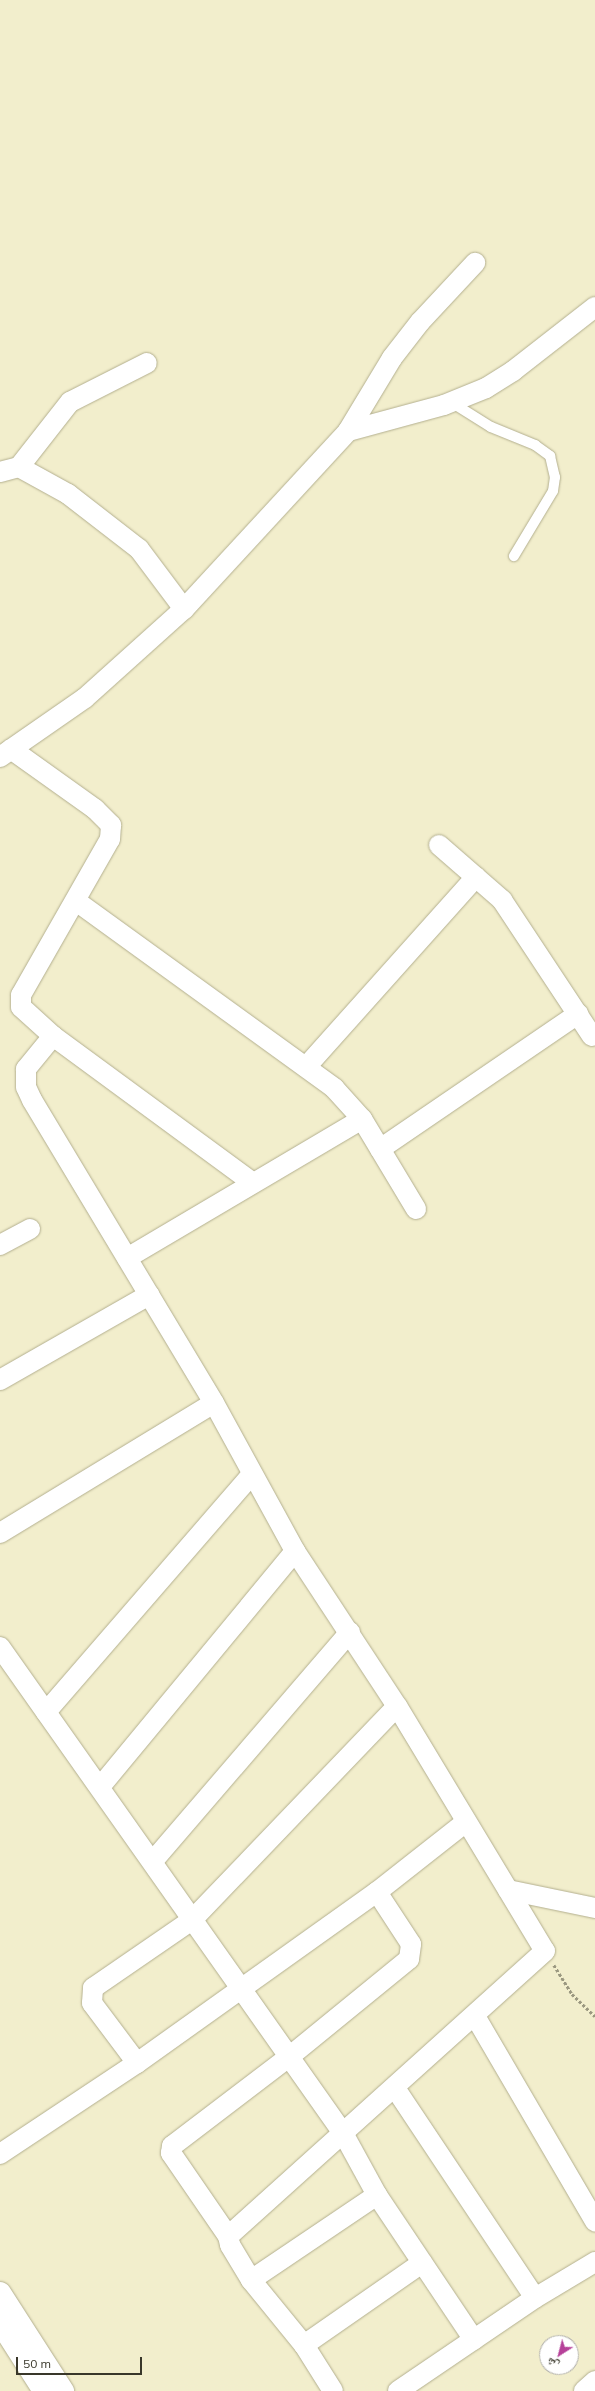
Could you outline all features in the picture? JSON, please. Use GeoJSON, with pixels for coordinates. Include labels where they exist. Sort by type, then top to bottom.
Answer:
{"type":"FeatureCollection","features":[{"type":"Feature","properties":{"kind":"main road"},"geometry":{"type":"LineString","coordinates":[[0,2293],[63,2391]]}},
{"type":"Feature","properties":{"kind":"main road"},"geometry":{"type":"LineString","coordinates":[[0,2322],[44,2391]]}},
{"type":"Feature","properties":{"kind":"street"},"geometry":{"type":"LineString","coordinates":[[253,1183],[53,1036],[21,1007],[21,995],[76,901],[110,838],[111,825],[95,809],[5,753],[85,698],[184,609],[348,431],[392,358],[420,322],[475,263]]}},
{"type":"Feature","properties":{"kind":"street"},"geometry":{"type":"LineString","coordinates":[[348,431],[450,402],[486,388],[513,371],[595,307]]}},
{"type":"Feature","properties":{"kind":"street"},"geometry":{"type":"LineString","coordinates":[[0,472],[19,466],[70,402],[148,363]]}},
{"type":"Feature","properties":{"kind":"street"},"geometry":{"type":"LineString","coordinates":[[19,466],[68,494],[139,550],[184,609]]}},
{"type":"Feature","properties":{"kind":"street"},"geometry":{"type":"LineString","coordinates":[[440,845],[502,900],[592,1036]]}},
{"type":"Feature","properties":{"kind":"street"},"geometry":{"type":"LineString","coordinates":[[306,1067],[476,877]]}},
{"type":"Feature","properties":{"kind":"street"},"geometry":{"type":"LineString","coordinates":[[76,901],[334,1088],[362,1118],[416,1209]]}},
{"type":"Feature","properties":{"kind":"street"},"geometry":{"type":"LineString","coordinates":[[380,1149],[578,1014]]}},
{"type":"Feature","properties":{"kind":"street"},"geometry":{"type":"LineString","coordinates":[[53,1036],[26,1069],[26,1087],[214,1403],[295,1551],[350,1632],[397,1706],[545,1951],[476,2016],[228,2236]]}},
{"type":"Feature","properties":{"kind":"street"},"geometry":{"type":"LineString","coordinates":[[127,1258],[362,1118]]}},
{"type":"Feature","properties":{"kind":"street"},"geometry":{"type":"LineString","coordinates":[[0,1245],[30,1229]]}},
{"type":"Feature","properties":{"kind":"street"},"geometry":{"type":"LineString","coordinates":[[0,1380],[149,1295]]}},
{"type":"Feature","properties":{"kind":"street"},"geometry":{"type":"LineString","coordinates":[[0,1533],[214,1403]]}},
{"type":"Feature","properties":{"kind":"street"},"geometry":{"type":"LineString","coordinates":[[46,1712],[252,1474]]}},
{"type":"Feature","properties":{"kind":"street"},"geometry":{"type":"LineString","coordinates":[[100,1787],[295,1551]]}},
{"type":"Feature","properties":{"kind":"street"},"geometry":{"type":"LineString","coordinates":[[153,1861],[350,1632]]}},
{"type":"Feature","properties":{"kind":"street"},"geometry":{"type":"LineString","coordinates":[[0,1647],[153,1861],[240,1989],[343,2133],[377,2195],[474,2340]]}},
{"type":"Feature","properties":{"kind":"street"},"geometry":{"type":"LineString","coordinates":[[137,2063],[92,2003],[93,1988],[192,1920],[397,1706]]}},
{"type":"Feature","properties":{"kind":"street"},"geometry":{"type":"LineString","coordinates":[[0,2154],[137,2063],[376,1892],[466,1822]]}},
{"type":"Feature","properties":{"kind":"street"},"geometry":{"type":"LineString","coordinates":[[508,1890],[595,1908]]}},
{"type":"Feature","properties":{"kind":"street"},"geometry":{"type":"LineString","coordinates":[[333,2391],[304,2345],[251,2280],[230,2245],[228,2236],[172,2153],[172,2146],[289,2057],[409,1959],[411,1944],[376,1892]]}},
{"type":"Feature","properties":{"kind":"street"},"geometry":{"type":"LineString","coordinates":[[476,2016],[595,2221]]}},
{"type":"Feature","properties":{"kind":"street"},"geometry":{"type":"LineString","coordinates":[[395,2088],[535,2298]]}},
{"type":"Feature","properties":{"kind":"street"},"geometry":{"type":"LineString","coordinates":[[251,2280],[377,2195]]}},
{"type":"Feature","properties":{"kind":"street"},"geometry":{"type":"LineString","coordinates":[[304,2345],[422,2262]]}},
{"type":"Feature","properties":{"kind":"street"},"geometry":{"type":"LineString","coordinates":[[398,2391],[535,2298],[595,2262]]}},
{"type":"Feature","properties":{"kind":"lane"},"geometry":{"type":"LineString","coordinates":[[450,402],[490,427],[535,445],[550,456],[555,477],[552,491],[514,556]]}},
{"type":"Feature","properties":{"kind":"path"},"geometry":{"type":"LineString","coordinates":[[545,1951],[572,1994],[595,2016]]}}]}
